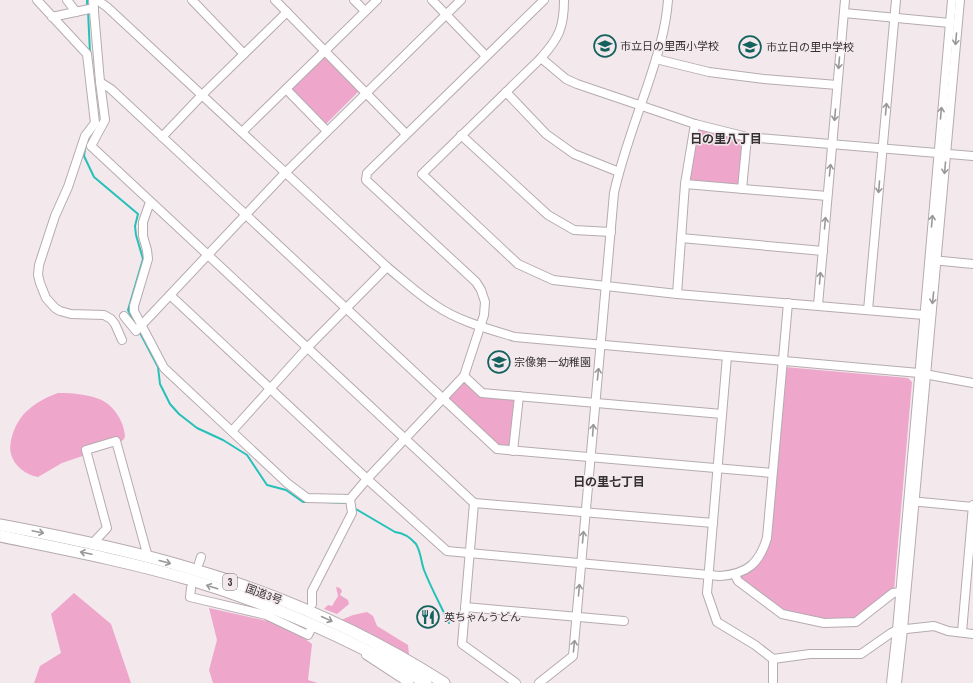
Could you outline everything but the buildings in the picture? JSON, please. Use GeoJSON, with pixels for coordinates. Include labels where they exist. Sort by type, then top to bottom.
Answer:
{"type":"FeatureCollection","features":[{"type":"Feature","properties":{"kind":"highway","name":"国道3号"},"geometry":{"type":"LineString","coordinates":[[0,525],[148,557],[251,588],[309,611],[393,652],[444,683]]}},
{"type":"Feature","properties":{"kind":"highway","name":"国道3号"},"geometry":{"type":"LineString","coordinates":[[0,536],[88,553],[189,579],[258,602],[332,634],[393,664],[426,683]]}},
{"type":"Feature","properties":{"kind":"street"},"geometry":{"type":"LineString","coordinates":[[37,0],[87,54],[95,123],[85,136],[68,187],[49,231],[39,265],[40,283],[46,298],[60,311],[71,314],[104,315],[111,319],[115,324],[122,340]]}},
{"type":"Feature","properties":{"kind":"street"},"geometry":{"type":"LineString","coordinates":[[67,0],[76,12]]}},
{"type":"Feature","properties":{"kind":"street"},"geometry":{"type":"LineString","coordinates":[[97,0],[202,95],[387,267],[436,306],[456,316],[482,327],[515,337],[922,373],[973,383]]}},
{"type":"Feature","properties":{"kind":"street"},"geometry":{"type":"LineString","coordinates":[[192,0],[244,54]]}},
{"type":"Feature","properties":{"kind":"street"},"geometry":{"type":"LineString","coordinates":[[275,0],[406,134]]}},
{"type":"Feature","properties":{"kind":"street"},"geometry":{"type":"LineString","coordinates":[[354,0],[365,12]]}},
{"type":"Feature","properties":{"kind":"street"},"geometry":{"type":"LineString","coordinates":[[242,132],[377,0]]}},
{"type":"Feature","properties":{"kind":"street"},"geometry":{"type":"LineString","coordinates":[[432,0],[486,56]]}},
{"type":"Feature","properties":{"kind":"street"},"geometry":{"type":"LineString","coordinates":[[124,316],[136,331],[285,173],[461,0]]}},
{"type":"Feature","properties":{"kind":"street"},"geometry":{"type":"LineString","coordinates":[[312,604],[312,591],[352,513],[350,499],[464,376],[482,327],[484,315],[485,302],[481,290],[476,282],[366,180],[367,173],[544,0]]}},
{"type":"Feature","properties":{"kind":"street"},"geometry":{"type":"LineString","coordinates":[[564,0],[563,22],[552,46],[422,174],[518,264],[553,280],[606,287],[924,316]]}},
{"type":"Feature","properties":{"kind":"street"},"geometry":{"type":"LineString","coordinates":[[539,683],[573,656],[614,193],[619,172],[656,59],[668,0]]}},
{"type":"Feature","properties":{"kind":"street"},"geometry":{"type":"LineString","coordinates":[[818,306],[845,0]]}},
{"type":"Feature","properties":{"kind":"street"},"geometry":{"type":"LineString","coordinates":[[868,310],[896,0]]}},
{"type":"Feature","properties":{"kind":"street"},"geometry":{"type":"LineString","coordinates":[[942,153],[952,0]]}},
{"type":"Feature","properties":{"kind":"street"},"geometry":{"type":"LineString","coordinates":[[897,683],[900,630],[932,260],[942,153],[960,0]]}},
{"type":"Feature","properties":{"kind":"street"},"geometry":{"type":"LineString","coordinates":[[52,17],[76,12],[94,4],[100,82],[105,120],[92,144]]}},
{"type":"Feature","properties":{"kind":"street"},"geometry":{"type":"LineString","coordinates":[[162,137],[202,95],[287,12]]}},
{"type":"Feature","properties":{"kind":"street"},"geometry":{"type":"LineString","coordinates":[[844,13],[950,22]]}},
{"type":"Feature","properties":{"kind":"street"},"geometry":{"type":"LineString","coordinates":[[541,58],[566,79],[577,84],[695,124],[747,137],[973,156]]}},
{"type":"Feature","properties":{"kind":"street"},"geometry":{"type":"LineString","coordinates":[[656,59],[709,72],[764,79],[837,85]]}},
{"type":"Feature","properties":{"kind":"street"},"geometry":{"type":"LineString","coordinates":[[100,82],[111,89],[497,449],[772,473]]}},
{"type":"Feature","properties":{"kind":"street"},"geometry":{"type":"LineString","coordinates":[[286,89],[327,131]]}},
{"type":"Feature","properties":{"kind":"street"},"geometry":{"type":"LineString","coordinates":[[506,92],[546,134],[574,154],[619,172]]}},
{"type":"Feature","properties":{"kind":"street"},"geometry":{"type":"LineString","coordinates":[[677,294],[685,184],[695,124]]}},
{"type":"Feature","properties":{"kind":"street"},"geometry":{"type":"LineString","coordinates":[[461,135],[548,215],[574,230],[611,232]]}},
{"type":"Feature","properties":{"kind":"street"},"geometry":{"type":"LineString","coordinates":[[742,189],[747,137]]}},
{"type":"Feature","properties":{"kind":"street"},"geometry":{"type":"LineString","coordinates":[[84,141],[92,144],[91,146],[150,202],[474,503],[713,524]]}},
{"type":"Feature","properties":{"kind":"street"},"geometry":{"type":"LineString","coordinates":[[685,184],[827,196]]}},
{"type":"Feature","properties":{"kind":"street"},"geometry":{"type":"LineString","coordinates":[[150,202],[143,222],[143,236],[148,259],[134,306],[134,311],[164,368],[287,483],[302,495],[307,498],[350,499]]}},
{"type":"Feature","properties":{"kind":"street"},"geometry":{"type":"LineString","coordinates":[[681,238],[823,251]]}},
{"type":"Feature","properties":{"kind":"street"},"geometry":{"type":"LineString","coordinates":[[932,260],[973,264]]}},
{"type":"Feature","properties":{"kind":"street"},"geometry":{"type":"LineString","coordinates":[[922,373],[924,316],[932,260]]}},
{"type":"Feature","properties":{"kind":"street"},"geometry":{"type":"LineString","coordinates":[[232,431],[307,348],[387,267]]}},
{"type":"Feature","properties":{"kind":"street"},"geometry":{"type":"LineString","coordinates":[[170,295],[367,479],[447,551],[581,562],[720,576],[735,575],[748,568],[757,560],[767,538],[788,303]]}},
{"type":"Feature","properties":{"kind":"street"},"geometry":{"type":"LineString","coordinates":[[727,356],[707,593],[717,622],[755,645],[773,659],[810,654],[862,654],[890,633],[900,630],[934,626],[948,631],[973,634]]}},
{"type":"Feature","properties":{"kind":"street"},"geometry":{"type":"LineString","coordinates":[[464,376],[482,393],[722,414]]}},
{"type":"Feature","properties":{"kind":"street"},"geometry":{"type":"LineString","coordinates":[[514,451],[518,396]]}},
{"type":"Feature","properties":{"kind":"street"},"geometry":{"type":"LineString","coordinates":[[92,544],[107,528],[86,450],[116,441],[148,557]]}},
{"type":"Feature","properties":{"kind":"street"},"geometry":{"type":"LineString","coordinates":[[911,501],[973,506],[962,632]]}},
{"type":"Feature","properties":{"kind":"street"},"geometry":{"type":"LineString","coordinates":[[891,683],[900,630],[900,592],[911,501]]}},
{"type":"Feature","properties":{"kind":"street"},"geometry":{"type":"LineString","coordinates":[[474,503],[462,644],[516,683]]}},
{"type":"Feature","properties":{"kind":"street"},"geometry":{"type":"LineString","coordinates":[[735,575],[738,582],[782,614],[824,623],[856,622],[892,594],[900,592]]}},
{"type":"Feature","properties":{"kind":"street"},"geometry":{"type":"LineString","coordinates":[[191,588],[190,596],[266,615],[308,635],[310,631]]}},
{"type":"Feature","properties":{"kind":"street"},"geometry":{"type":"LineString","coordinates":[[465,607],[624,621]]}},
{"type":"Feature","properties":{"kind":"street"},"geometry":{"type":"LineString","coordinates":[[332,634],[342,645],[362,653],[409,683]]}},
{"type":"Feature","properties":{"kind":"street"},"geometry":{"type":"LineString","coordinates":[[773,659],[773,683]]}},
{"type":"Feature","properties":{"kind":"shaded area"},"geometry":{"type":"Polygon","coordinates":[[[324,56],[328,57],[359,91],[325,125],[292,91],[292,87],[324,56]]]}},
{"type":"Feature","properties":{"kind":"shaded area"},"geometry":{"type":"Polygon","coordinates":[[[700,129],[720,135],[742,139],[744,141],[738,185],[691,181],[689,179],[697,131],[700,129]]]}},
{"type":"Feature","properties":{"kind":"shaded area"},"geometry":{"type":"Polygon","coordinates":[[[785,367],[908,378],[912,382],[894,590],[855,620],[826,621],[784,612],[738,579],[738,576],[766,552],[785,367]]]}},
{"type":"Feature","properties":{"kind":"shaded area"},"geometry":{"type":"Polygon","coordinates":[[[466,382],[480,396],[514,398],[516,401],[512,444],[509,447],[498,446],[448,399],[448,397],[462,383],[466,382]]]}},
{"type":"Feature","properties":{"kind":"shaded area"},"geometry":{"type":"Polygon","coordinates":[[[58,393],[84,395],[104,401],[113,409],[120,419],[125,436],[124,439],[118,444],[62,463],[38,477],[34,476],[25,472],[15,462],[10,450],[12,436],[18,422],[32,406],[47,397],[58,393]]]}},
{"type":"Feature","properties":{"kind":"shaded area"},"geometry":{"type":"Polygon","coordinates":[[[336,587],[340,588],[342,591],[340,595],[348,600],[349,604],[337,614],[324,609],[328,605],[332,606],[338,596],[336,587]]]}},
{"type":"Feature","properties":{"kind":"shaded area"},"geometry":{"type":"Polygon","coordinates":[[[74,593],[111,624],[131,683],[34,683],[40,666],[61,653],[51,614],[74,593]]]}},
{"type":"Feature","properties":{"kind":"shaded area"},"geometry":{"type":"Polygon","coordinates":[[[209,608],[286,625],[312,644],[308,680],[318,683],[213,683],[209,670],[217,640],[209,608]]]}},
{"type":"Feature","properties":{"kind":"shaded area"},"geometry":{"type":"Polygon","coordinates":[[[367,612],[373,616],[377,626],[408,645],[409,655],[341,620],[353,615],[367,612]]]}},
{"type":"Feature","properties":{"kind":"waterway"},"geometry":{"type":"LineString","coordinates":[[87,0],[87,7]]}},
{"type":"Feature","properties":{"kind":"waterway"},"geometry":{"type":"LineString","coordinates":[[88,11],[90,53]]}},
{"type":"Feature","properties":{"kind":"waterway"},"geometry":{"type":"LineString","coordinates":[[85,149],[84,156],[94,177],[138,214],[135,226],[143,259],[128,310],[135,324]]}},
{"type":"Feature","properties":{"kind":"waterway"},"geometry":{"type":"LineString","coordinates":[[139,331],[158,367],[160,384],[170,404],[179,414],[197,428],[223,440],[247,455],[267,485],[286,490],[303,502],[307,502]]}},
{"type":"Feature","properties":{"kind":"waterway"},"geometry":{"type":"LineString","coordinates":[[326,502],[346,503],[349,505]]}},
{"type":"Feature","properties":{"kind":"waterway"},"geometry":{"type":"LineString","coordinates":[[354,508],[395,532],[407,536],[416,544],[427,577],[449,623]]}},
{"type":"Feature","properties":{"kind":"place","name":"市立日の里西小学校"},"geometry":{"type":"Point","coordinates":[605,46]}},
{"type":"Feature","properties":{"kind":"place","name":"市立日の里中学校"},"geometry":{"type":"Point","coordinates":[750,47]}},
{"type":"Feature","properties":{"kind":"place","name":"宗像第一幼稚園"},"geometry":{"type":"Point","coordinates":[499,362]}},
{"type":"Feature","properties":{"kind":"place","name":"英ちゃんうどん"},"geometry":{"type":"Point","coordinates":[428,617]}},
{"type":"Feature","properties":{"kind":"district","name":"日の里八丁目"},"geometry":{"type":"Point","coordinates":[726,139]}},
{"type":"Feature","properties":{"kind":"district","name":"日の里七丁目"},"geometry":{"type":"Point","coordinates":[609,482]}}]}
